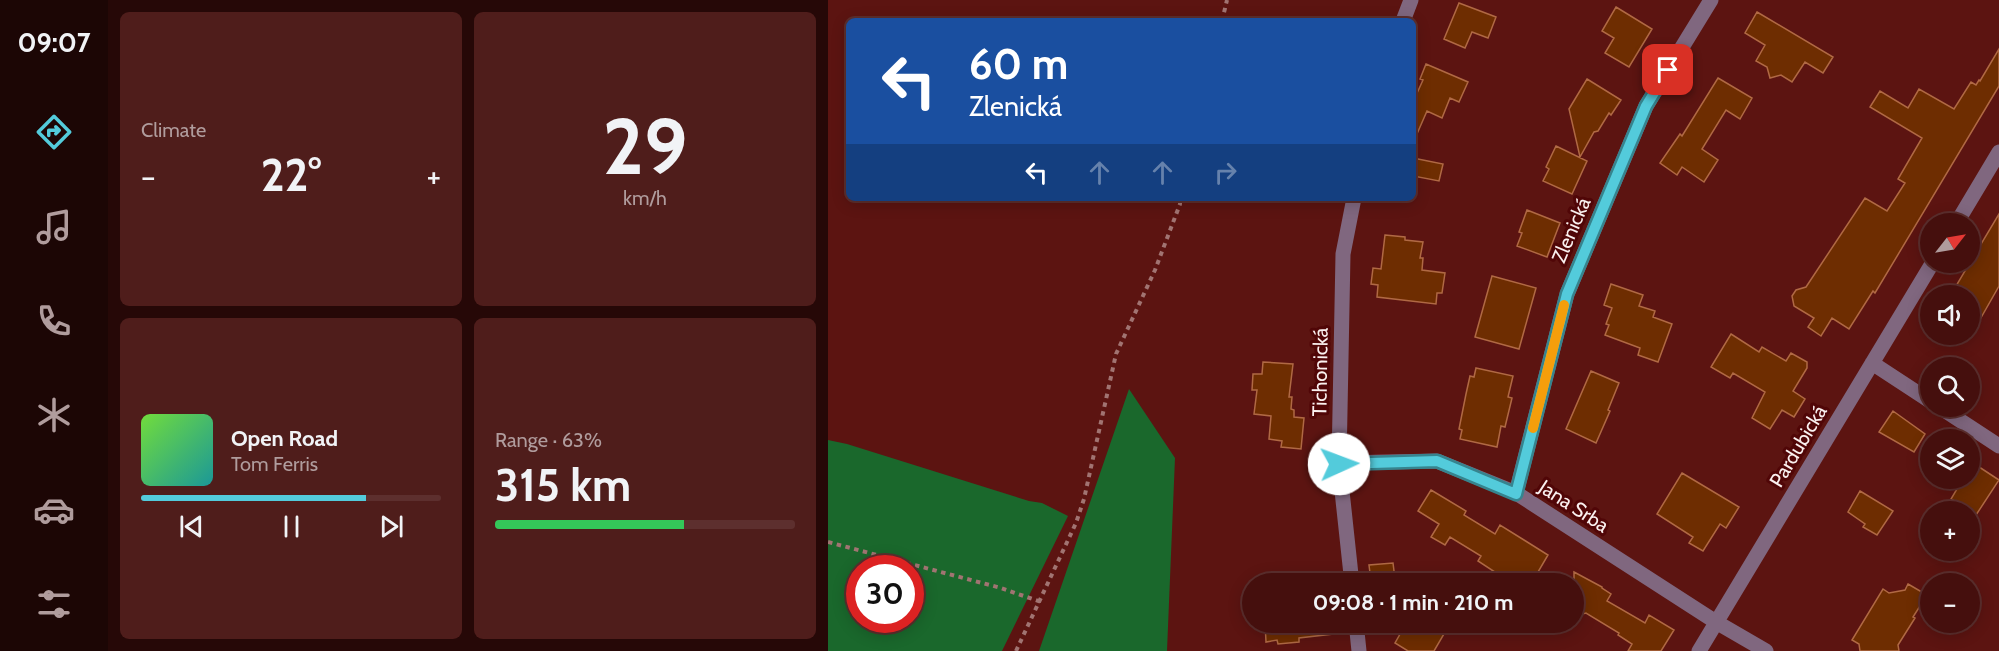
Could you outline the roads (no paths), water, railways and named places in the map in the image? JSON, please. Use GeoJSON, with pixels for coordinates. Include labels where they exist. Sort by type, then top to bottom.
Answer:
{"type":"FeatureCollection","features":[{"type":"Feature","properties":{"kind":"street"},"geometry":{"type":"LineString","coordinates":[[1404,18],[1411,0]]}},
{"type":"Feature","properties":{"kind":"street","name":"Zlenická"},"geometry":{"type":"LineString","coordinates":[[1516,494],[1567,294],[1646,106],[1711,0]]}},
{"type":"Feature","properties":{"kind":"street"},"geometry":{"type":"LineString","coordinates":[[1963,213],[1999,152]]}},
{"type":"Feature","properties":{"kind":"street","name":"Tichonická"},"geometry":{"type":"LineString","coordinates":[[1351,573],[1339,464],[1343,254],[1353,201]]}},
{"type":"Feature","properties":{"kind":"street","name":"Pardubická"},"geometry":{"type":"LineString","coordinates":[[1699,651],[1926,273]]}},
{"type":"Feature","properties":{"kind":"street"},"geometry":{"type":"LineString","coordinates":[[1872,363],[1920,394]]}},
{"type":"Feature","properties":{"kind":"street"},"geometry":{"type":"LineString","coordinates":[[1955,417],[1999,446]]}},
{"type":"Feature","properties":{"kind":"street","name":"Jana Srba"},"geometry":{"type":"LineString","coordinates":[[1339,464],[1437,461],[1516,494],[1716,622],[1766,651]]}},
{"type":"Feature","properties":{"kind":"street"},"geometry":{"type":"LineString","coordinates":[[1357,633],[1359,651]]}}]}
